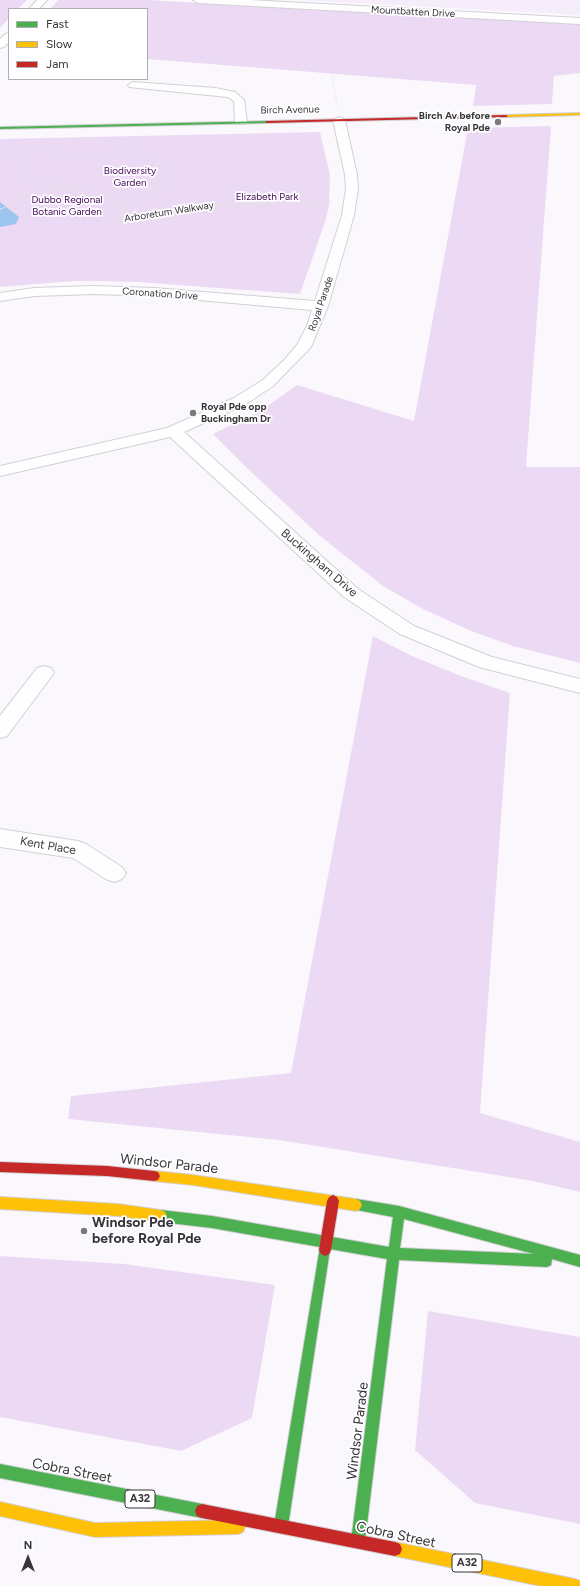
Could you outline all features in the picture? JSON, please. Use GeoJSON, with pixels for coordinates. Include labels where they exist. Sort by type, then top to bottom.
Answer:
{"type":"FeatureCollection","features":[{"type":"Feature","properties":{"kind":"main road","name":"Birch Avenue"},"geometry":{"type":"LineString","coordinates":[[0,128],[580,114]]}},
{"type":"Feature","properties":{"kind":"main road","name":"Windsor Parade"},"geometry":{"type":"LineString","coordinates":[[0,1167],[107,1171],[193,1180],[333,1201],[399,1212],[580,1262]]}},
{"type":"Feature","properties":{"kind":"main road"},"geometry":{"type":"LineString","coordinates":[[281,1526],[333,1201]]}},
{"type":"Feature","properties":{"kind":"main road","name":"Windsor Parade"},"geometry":{"type":"LineString","coordinates":[[0,1203],[118,1210],[212,1222],[394,1254],[580,1262]]}},
{"type":"Feature","properties":{"kind":"main road","name":"Windsor Parade"},"geometry":{"type":"LineString","coordinates":[[358,1541],[399,1212]]}},
{"type":"Feature","properties":{"kind":"main road","name":"Cobra Street"},"geometry":{"type":"LineString","coordinates":[[0,1471],[358,1541],[575,1586]]}},
{"type":"Feature","properties":{"kind":"main road","name":"Cobra Street"},"geometry":{"type":"LineString","coordinates":[[0,1509],[95,1530],[281,1526]]}},
{"type":"Feature","properties":{"kind":"street"},"geometry":{"type":"LineString","coordinates":[[35,8],[42,0]]}},
{"type":"Feature","properties":{"kind":"street","name":"Mountbatten Drive"},"geometry":{"type":"LineString","coordinates":[[198,0],[580,21]]}},
{"type":"Feature","properties":{"kind":"street"},"geometry":{"type":"LineString","coordinates":[[0,45],[8,37]]}},
{"type":"Feature","properties":{"kind":"street"},"geometry":{"type":"LineString","coordinates":[[132,85],[172,87],[231,94],[239,100],[241,122]]}},
{"type":"Feature","properties":{"kind":"street","name":"Royal Parade"},"geometry":{"type":"LineString","coordinates":[[0,471],[173,431],[240,400],[268,383],[304,347],[321,306],[351,202],[351,175],[340,120]]}},
{"type":"Feature","properties":{"kind":"street","name":"Coronation Drive"},"geometry":{"type":"LineString","coordinates":[[0,297],[34,292],[95,290],[153,292],[321,306]]}},
{"type":"Feature","properties":{"kind":"street","name":"Buckingham Drive"},"geometry":{"type":"LineString","coordinates":[[173,431],[351,593],[407,630],[486,662],[580,686]]}},
{"type":"Feature","properties":{"kind":"street"},"geometry":{"type":"LineString","coordinates":[[0,732],[44,673]]}},
{"type":"Feature","properties":{"kind":"street","name":"Kent Place"},"geometry":{"type":"LineString","coordinates":[[0,838],[78,850],[114,873]]}},
{"type":"Feature","properties":{"kind":"path"},"geometry":{"type":"LineString","coordinates":[[332,74],[340,120]]}},
{"type":"Feature","properties":{"kind":"path"},"geometry":{"type":"LineString","coordinates":[[21,148],[40,148],[69,155],[86,156],[133,151],[143,152],[151,155],[167,166],[169,172],[161,185],[152,192],[139,198],[123,202],[86,195],[49,180],[23,178],[22,176],[29,170],[29,165],[16,159],[13,155],[15,150],[21,148]]}},
{"type":"Feature","properties":{"kind":"path"},"geometry":{"type":"LineString","coordinates":[[48,191],[56,182]]}},
{"type":"Feature","properties":{"kind":"path","name":"Arboretum Walkway"},"geometry":{"type":"LineString","coordinates":[[0,209],[16,204],[21,194],[48,191],[120,220],[220,204],[351,202]]}},
{"type":"Feature","properties":{"kind":"path"},"geometry":{"type":"LineString","coordinates":[[120,220],[123,202]]}},
{"type":"Feature","properties":{"kind":"shaded area"},"geometry":{"type":"Polygon","coordinates":[[[302,0],[580,0],[580,15],[302,0]]]}},
{"type":"Feature","properties":{"kind":"green space"},"geometry":{"type":"Polygon","coordinates":[[[0,0],[27,0],[19,8],[8,8],[8,19],[0,28],[0,0]]]}},
{"type":"Feature","properties":{"kind":"green space"},"geometry":{"type":"Polygon","coordinates":[[[58,0],[147,0],[580,24],[580,73],[554,76],[552,104],[473,106],[476,85],[148,59],[148,8],[51,8],[58,0]]]}},
{"type":"Feature","properties":{"kind":"green space"},"geometry":{"type":"Polygon","coordinates":[[[551,126],[526,467],[580,467],[580,663],[513,646],[471,631],[423,609],[383,586],[320,536],[249,470],[213,434],[260,411],[297,385],[414,421],[468,128],[551,126]]]}},
{"type":"Feature","properties":{"kind":"green space"},"geometry":{"type":"Polygon","coordinates":[[[320,132],[330,175],[329,205],[326,219],[300,294],[137,282],[103,281],[74,281],[0,287],[0,139],[320,132]]]}},
{"type":"Feature","properties":{"kind":"green space"},"geometry":{"type":"Polygon","coordinates":[[[373,636],[410,655],[461,676],[510,693],[480,1113],[580,1142],[580,1192],[533,1181],[279,1140],[68,1119],[71,1096],[291,1073],[373,636]]]}},
{"type":"Feature","properties":{"kind":"green space"},"geometry":{"type":"Polygon","coordinates":[[[0,1256],[124,1264],[275,1285],[252,1418],[181,1451],[0,1417],[0,1256]]]}},
{"type":"Feature","properties":{"kind":"green space"},"geometry":{"type":"Polygon","coordinates":[[[428,1311],[580,1337],[580,1524],[475,1503],[415,1450],[428,1311]]]}},
{"type":"Feature","properties":{"kind":"water"},"geometry":{"type":"Polygon","coordinates":[[[0,202],[19,217],[16,224],[0,227],[0,202]]]}},
{"type":"Feature","properties":{"kind":"traffic: fast"},"geometry":{"type":"LineString","coordinates":[[0,128],[267,122]]}},
{"type":"Feature","properties":{"kind":"traffic: fast"},"geometry":{"type":"LineString","coordinates":[[356,1205],[399,1212],[580,1261]]}},
{"type":"Feature","properties":{"kind":"traffic: fast"},"geometry":{"type":"LineString","coordinates":[[358,1541],[399,1212]]}},
{"type":"Feature","properties":{"kind":"traffic: fast"},"geometry":{"type":"LineString","coordinates":[[161,1216],[212,1222],[394,1254],[547,1261]]}},
{"type":"Feature","properties":{"kind":"traffic: fast"},"geometry":{"type":"LineString","coordinates":[[281,1526],[325,1250]]}},
{"type":"Feature","properties":{"kind":"traffic: fast"},"geometry":{"type":"LineString","coordinates":[[0,1471],[202,1511]]}},
{"type":"Feature","properties":{"kind":"traffic: slow"},"geometry":{"type":"LineString","coordinates":[[506,116],[580,114]]}},
{"type":"Feature","properties":{"kind":"traffic: slow"},"geometry":{"type":"LineString","coordinates":[[154,1176],[193,1180],[356,1205]]}},
{"type":"Feature","properties":{"kind":"traffic: slow"},"geometry":{"type":"LineString","coordinates":[[0,1203],[118,1210],[161,1216]]}},
{"type":"Feature","properties":{"kind":"traffic: slow"},"geometry":{"type":"LineString","coordinates":[[0,1509],[95,1530],[238,1527]]}},
{"type":"Feature","properties":{"kind":"traffic: slow"},"geometry":{"type":"LineString","coordinates":[[395,1549],[575,1586]]}},
{"type":"Feature","properties":{"kind":"traffic: jam"},"geometry":{"type":"LineString","coordinates":[[267,122],[506,116]]}},
{"type":"Feature","properties":{"kind":"traffic: jam"},"geometry":{"type":"LineString","coordinates":[[0,1167],[107,1171],[154,1176]]}},
{"type":"Feature","properties":{"kind":"traffic: jam"},"geometry":{"type":"LineString","coordinates":[[325,1250],[333,1201]]}},
{"type":"Feature","properties":{"kind":"traffic: jam"},"geometry":{"type":"LineString","coordinates":[[202,1511],[395,1549]]}},
{"type":"Feature","properties":{"kind":"place","name":"Birch Av before Royal Pde"},"geometry":{"type":"Point","coordinates":[498,122]}},
{"type":"Feature","properties":{"kind":"place","name":"Royal Pde opp Buckingham Dr"},"geometry":{"type":"Point","coordinates":[193,413]}},
{"type":"Feature","properties":{"kind":"place","name":"Windsor Pde before Royal Pde"},"geometry":{"type":"Point","coordinates":[84,1231]}},
{"type":"Feature","properties":{"kind":"park label","name":"Biodiversity Garden"},"geometry":{"type":"Point","coordinates":[130,176]}},
{"type":"Feature","properties":{"kind":"park label","name":"Elizabeth Park"},"geometry":{"type":"Point","coordinates":[267,197]}},
{"type":"Feature","properties":{"kind":"park label","name":"Dubbo Regional Botanic Garden"},"geometry":{"type":"Point","coordinates":[67,206]}}]}
